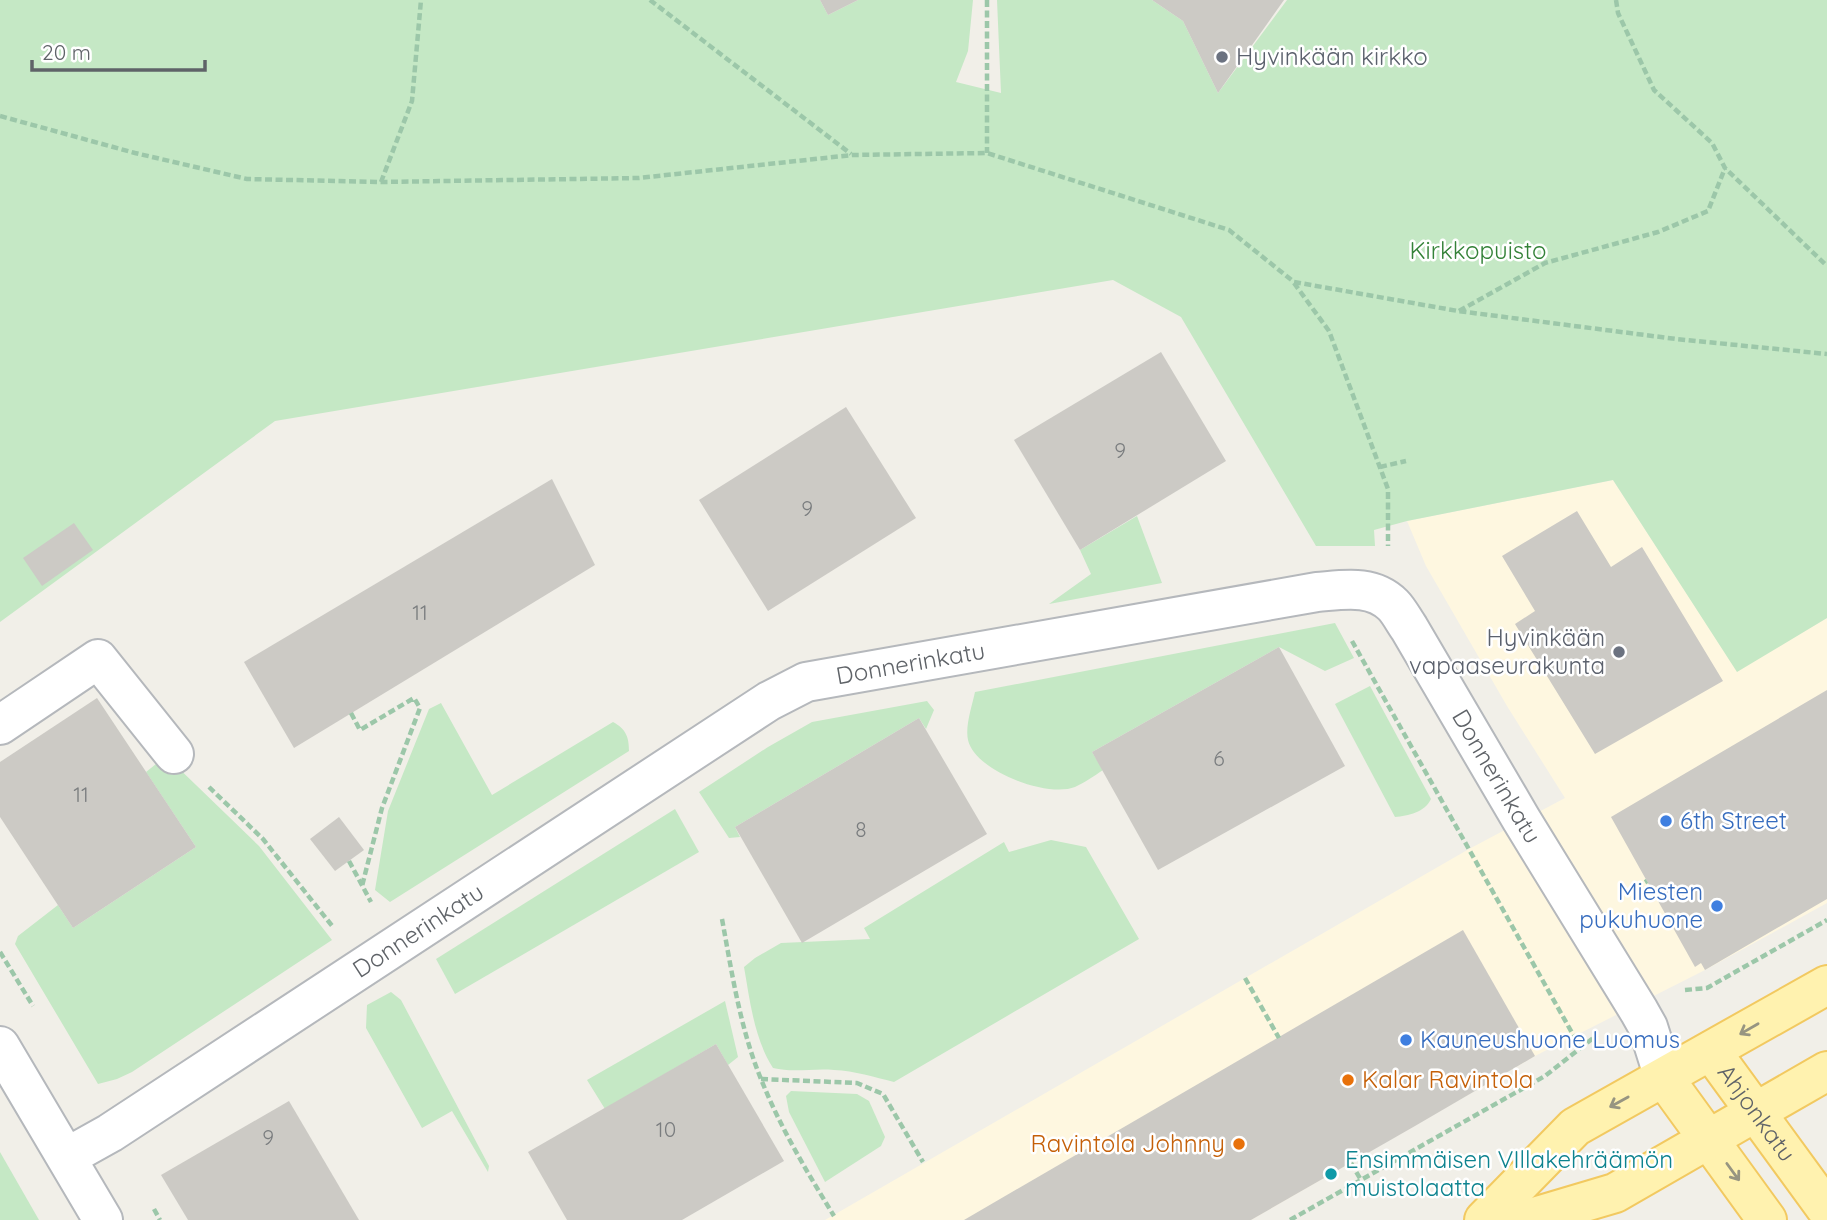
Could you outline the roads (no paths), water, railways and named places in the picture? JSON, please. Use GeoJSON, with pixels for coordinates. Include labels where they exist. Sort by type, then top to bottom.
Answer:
{"type":"FeatureCollection","features":[{"type":"Feature","properties":{"kind":"main road"},"geometry":{"type":"LineString","coordinates":[[1484,1220],[1575,1126],[1827,985]]}},
{"type":"Feature","properties":{"kind":"main road","name":"Ahjonkatu"},"geometry":{"type":"LineString","coordinates":[[1711,1051],[1827,1210]]}},
{"type":"Feature","properties":{"kind":"main road"},"geometry":{"type":"LineString","coordinates":[[1524,1220],[1615,1193],[1827,1071]]}},
{"type":"Feature","properties":{"kind":"main road"},"geometry":{"type":"LineString","coordinates":[[1664,1078],[1768,1220]]}},
{"type":"Feature","properties":{"kind":"street","name":"Donnerinkatu"},"geometry":{"type":"LineString","coordinates":[[67,1157],[110,1133],[769,701],[806,682],[1317,592],[1353,589],[1373,592],[1392,604],[1409,628],[1521,819],[1644,1019],[1664,1078]]}},
{"type":"Feature","properties":{"kind":"street"},"geometry":{"type":"LineString","coordinates":[[0,724],[99,659],[174,754]]}},
{"type":"Feature","properties":{"kind":"street"},"geometry":{"type":"LineString","coordinates":[[1644,1019],[1711,1051]]}},
{"type":"Feature","properties":{"kind":"street"},"geometry":{"type":"LineString","coordinates":[[0,1046],[103,1220]]}},
{"type":"Feature","properties":{"kind":"place","name":"Hyvinkään kirkko"},"geometry":{"type":"Point","coordinates":[1222,57]}},
{"type":"Feature","properties":{"kind":"place","name":"Hyvinkään vapaaseurakunta"},"geometry":{"type":"Point","coordinates":[1619,652]}},
{"type":"Feature","properties":{"kind":"place","name":"6th Street"},"geometry":{"type":"Point","coordinates":[1666,821]}},
{"type":"Feature","properties":{"kind":"place","name":"Miesten pukuhuone"},"geometry":{"type":"Point","coordinates":[1717,906]}},
{"type":"Feature","properties":{"kind":"place","name":"Kauneushuone Luomus"},"geometry":{"type":"Point","coordinates":[1406,1040]}},
{"type":"Feature","properties":{"kind":"place","name":"Kalar Ravintola"},"geometry":{"type":"Point","coordinates":[1348,1080]}},
{"type":"Feature","properties":{"kind":"place","name":"Ravintola Johnny"},"geometry":{"type":"Point","coordinates":[1239,1144]}},
{"type":"Feature","properties":{"kind":"place","name":"Ensimmäisen VIllakehräämön muistolaatta"},"geometry":{"type":"Point","coordinates":[1331,1174]}},
{"type":"Feature","properties":{"kind":"park label","name":"Kirkkopuisto"},"geometry":{"type":"Point","coordinates":[1478,251]}}]}
